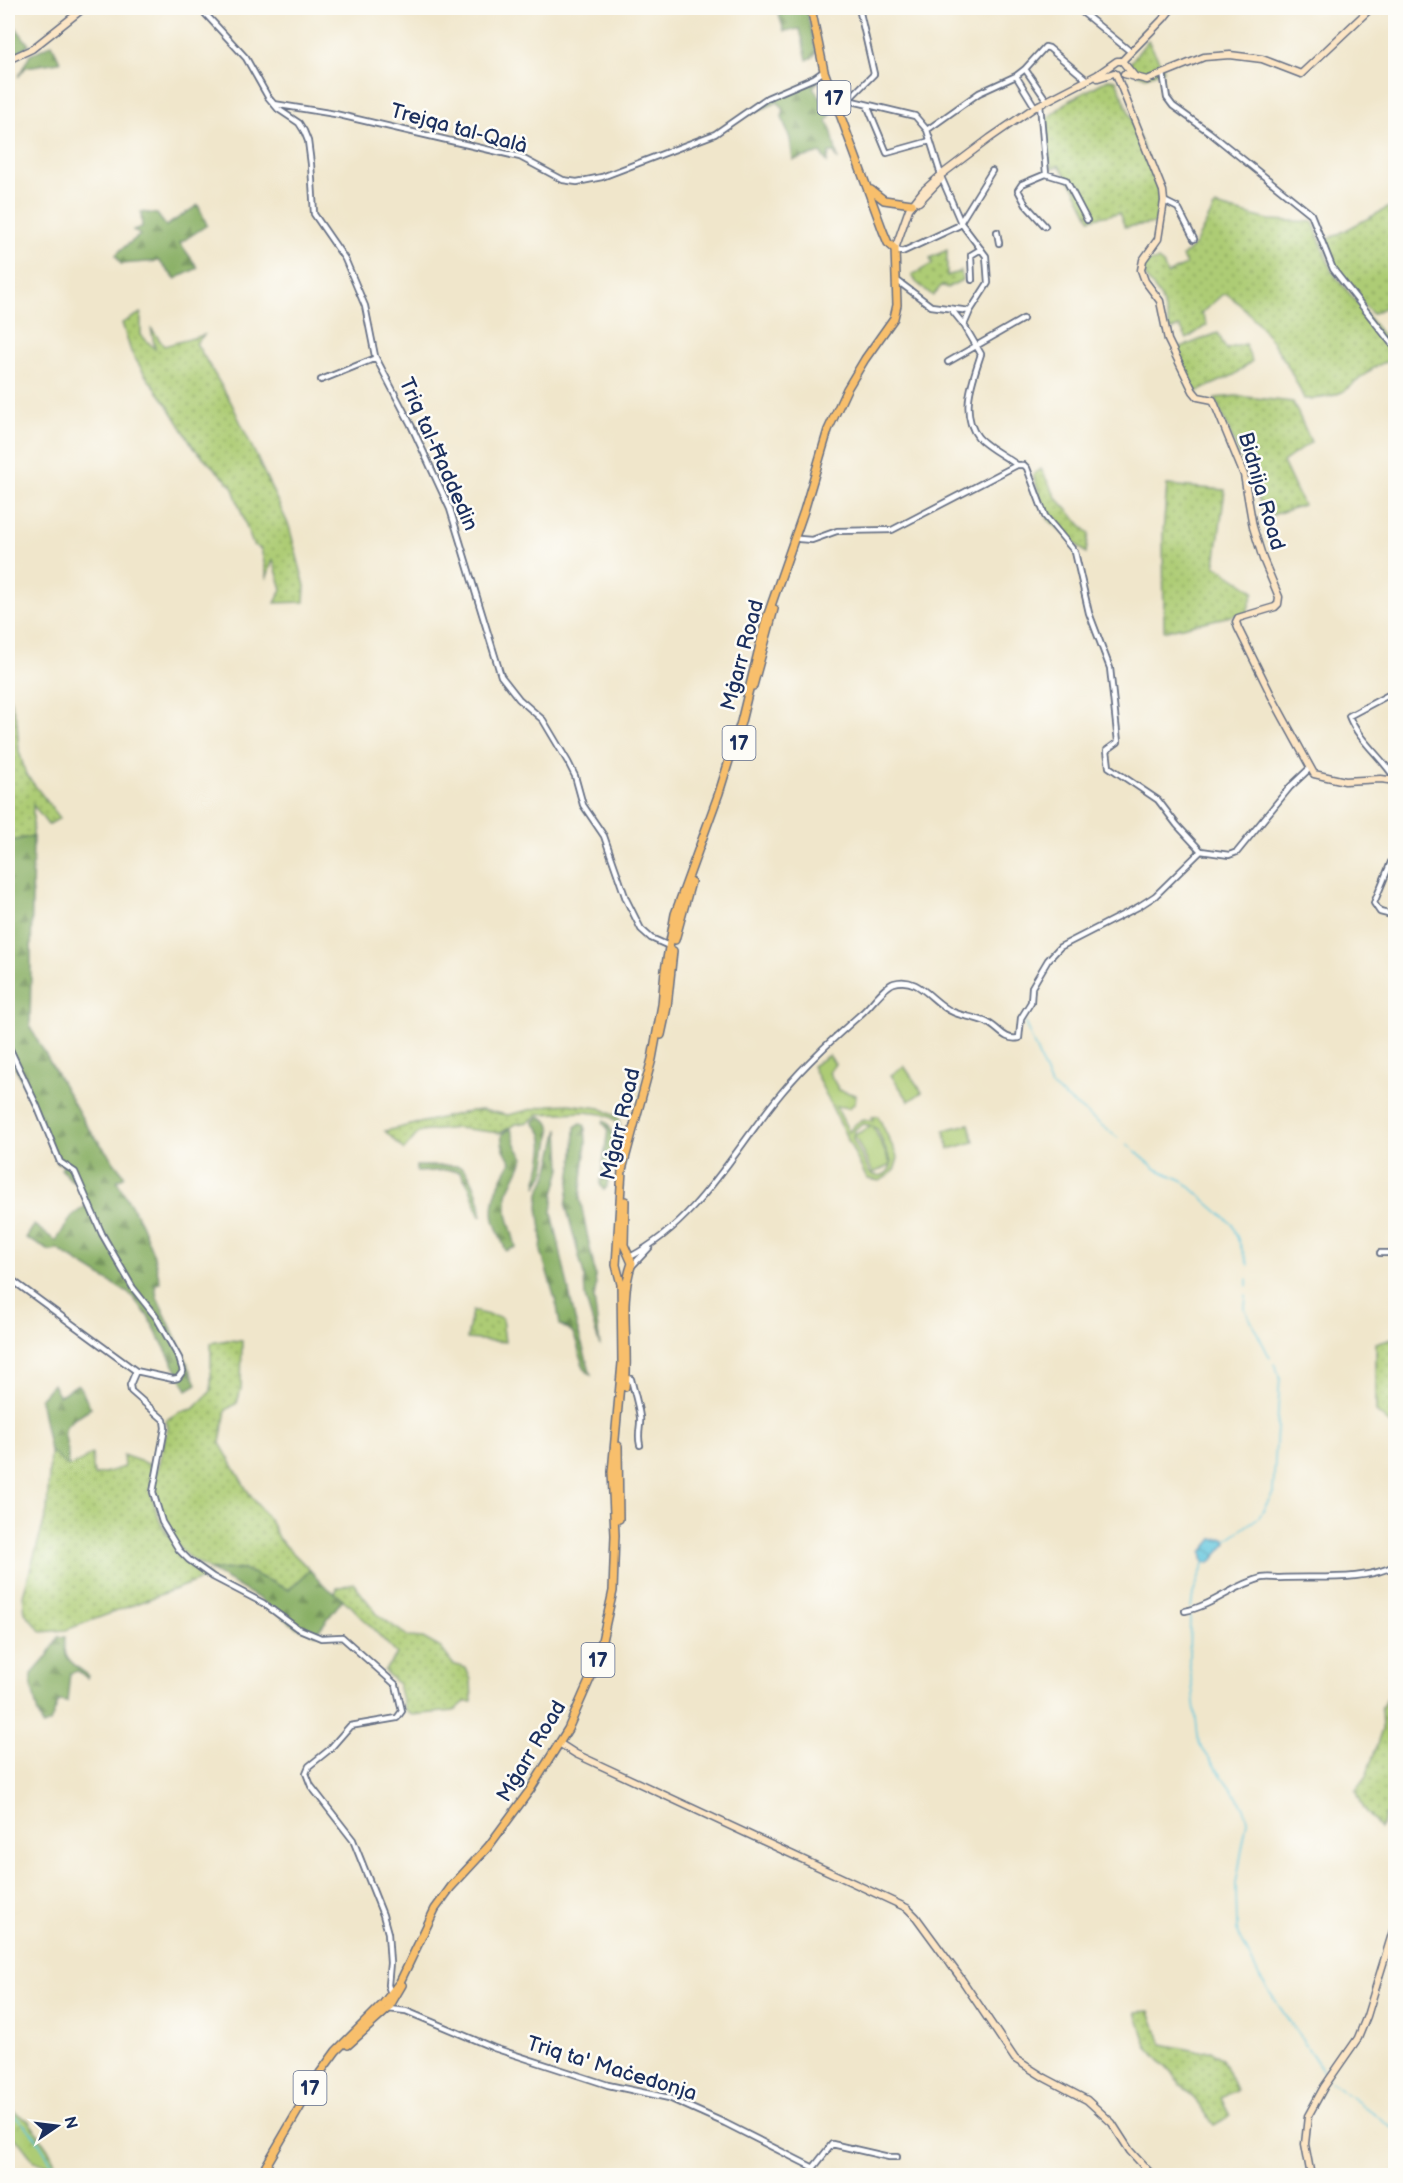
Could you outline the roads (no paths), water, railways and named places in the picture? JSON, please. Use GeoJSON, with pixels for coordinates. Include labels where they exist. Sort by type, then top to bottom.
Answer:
{"type":"FeatureCollection","features":[{"type":"Feature","properties":{"kind":"main road","name":"17"},"geometry":{"type":"LineString","coordinates":[[811,8],[824,71],[888,243],[896,250]]}},
{"type":"Feature","properties":{"kind":"main road","name":"17"},"geometry":{"type":"LineString","coordinates":[[867,186],[875,195],[884,200]]}},
{"type":"Feature","properties":{"kind":"main road"},"geometry":{"type":"LineString","coordinates":[[875,209],[878,202],[884,200],[912,204]]}},
{"type":"Feature","properties":{"kind":"main road","name":"Mġarr Road"},"geometry":{"type":"LineString","coordinates":[[262,2175],[329,2067],[339,2054],[388,2009],[392,1997],[438,1910],[515,1819],[562,1745],[592,1686],[608,1637],[616,1600],[620,1544],[618,1447],[626,1378],[626,1283],[630,1268],[624,1239],[627,1171],[656,1060],[667,1006],[673,947],[681,916],[732,765],[776,600],[799,538],[832,431],[851,391],[897,319],[900,305],[896,250]]}},
{"type":"Feature","properties":{"kind":"main road","name":"Mġarr Road"},"geometry":{"type":"LineString","coordinates":[[262,2175],[324,2066],[336,2051],[392,1997],[435,1909],[510,1819],[549,1760],[568,1729],[597,1663],[613,1591],[615,1534],[612,1472],[622,1363],[621,1284],[618,1259],[622,1170],[652,1059],[675,914],[719,793],[741,722],[766,620],[804,511],[828,430],[847,389],[894,318],[897,305],[896,250]]}},
{"type":"Feature","properties":{"kind":"main road"},"geometry":{"type":"LineString","coordinates":[[618,1259],[629,1256]]}},
{"type":"Feature","properties":{"kind":"main road"},"geometry":{"type":"LineString","coordinates":[[618,1268],[624,1272],[630,1268]]}},
{"type":"Feature","properties":{"kind":"street"},"geometry":{"type":"LineString","coordinates":[[8,60],[32,49],[84,8]]}},
{"type":"Feature","properties":{"kind":"street","name":"Triq tal-Ħaddedin"},"geometry":{"type":"LineString","coordinates":[[200,8],[246,58],[274,104],[299,123],[304,130],[312,164],[314,214],[343,255],[350,270],[365,306],[376,358],[411,424],[450,509],[501,676],[519,699],[543,720],[568,762],[583,805],[604,836],[626,899],[640,929],[651,938],[669,946]]}},
{"type":"Feature","properties":{"kind":"street"},"geometry":{"type":"LineString","coordinates":[[848,100],[874,74],[859,8]]}},
{"type":"Feature","properties":{"kind":"street"},"geometry":{"type":"LineString","coordinates":[[1079,8],[1131,52]]}},
{"type":"Feature","properties":{"kind":"street"},"geometry":{"type":"LineString","coordinates":[[1119,74],[1131,52],[1172,8]]}},
{"type":"Feature","properties":{"kind":"street"},"geometry":{"type":"LineString","coordinates":[[1039,106],[1102,76],[1119,74],[1147,80],[1204,57],[1230,55],[1262,59],[1301,74],[1371,8]]}},
{"type":"Feature","properties":{"kind":"street"},"geometry":{"type":"LineString","coordinates":[[927,130],[979,93],[1016,76],[1045,48],[1049,48],[1087,80]]}},
{"type":"Feature","properties":{"kind":"street"},"geometry":{"type":"LineString","coordinates":[[896,250],[902,223],[912,204],[990,138],[1047,100],[1087,80],[1117,61],[1125,64],[1136,78]]}},
{"type":"Feature","properties":{"kind":"street","name":"Bidnija Road"},"geometry":{"type":"LineString","coordinates":[[1113,64],[1119,74],[1161,186],[1164,201],[1158,239],[1143,260],[1142,274],[1160,301],[1168,340],[1191,387],[1196,396],[1210,398],[1214,401],[1242,467],[1253,527],[1279,600],[1275,607],[1238,618],[1237,624],[1309,769]]}},
{"type":"Feature","properties":{"kind":"street"},"geometry":{"type":"LineString","coordinates":[[1025,69],[1047,100]]}},
{"type":"Feature","properties":{"kind":"street","name":"Trejqa tal-Qalà"},"geometry":{"type":"LineString","coordinates":[[274,104],[335,114],[520,157],[563,180],[577,182],[602,177],[715,134],[767,98],[814,78],[824,71]]}},
{"type":"Feature","properties":{"kind":"street"},"geometry":{"type":"LineString","coordinates":[[1163,73],[1167,98],[1173,106],[1311,214],[1332,269],[1395,349]]}},
{"type":"Feature","properties":{"kind":"street"},"geometry":{"type":"LineString","coordinates":[[1016,76],[1039,106],[1046,174]]}},
{"type":"Feature","properties":{"kind":"street"},"geometry":{"type":"LineString","coordinates":[[835,102],[848,100],[915,116],[927,130],[942,177],[961,223],[986,256],[988,283],[970,310],[964,325]]}},
{"type":"Feature","properties":{"kind":"street"},"geometry":{"type":"LineString","coordinates":[[867,105],[887,153],[930,141]]}},
{"type":"Feature","properties":{"kind":"street"},"geometry":{"type":"LineString","coordinates":[[896,250],[902,252],[958,226],[992,171]]}},
{"type":"Feature","properties":{"kind":"street"},"geometry":{"type":"LineString","coordinates":[[1044,226],[1026,205],[1018,190],[1022,184],[1046,174],[1066,180],[1087,220]]}},
{"type":"Feature","properties":{"kind":"street"},"geometry":{"type":"LineString","coordinates":[[896,250],[908,216],[942,177]]}},
{"type":"Feature","properties":{"kind":"street"},"geometry":{"type":"LineString","coordinates":[[1164,201],[1178,207],[1194,239]]}},
{"type":"Feature","properties":{"kind":"street"},"geometry":{"type":"LineString","coordinates":[[997,232],[999,243]]}},
{"type":"Feature","properties":{"kind":"street"},"geometry":{"type":"LineString","coordinates":[[972,280],[971,255],[981,249]]}},
{"type":"Feature","properties":{"kind":"street"},"geometry":{"type":"LineString","coordinates":[[899,282],[931,306],[970,310]]}},
{"type":"Feature","properties":{"kind":"street"},"geometry":{"type":"LineString","coordinates":[[951,309],[964,325],[981,354],[969,393],[973,426],[979,438],[1017,465]]}},
{"type":"Feature","properties":{"kind":"street"},"geometry":{"type":"LineString","coordinates":[[948,362],[1023,319]]}},
{"type":"Feature","properties":{"kind":"street"},"geometry":{"type":"LineString","coordinates":[[321,380],[376,358]]}},
{"type":"Feature","properties":{"kind":"street"},"geometry":{"type":"LineString","coordinates":[[799,538],[812,540],[837,531],[892,530],[1017,465],[1024,465],[1045,516],[1075,552],[1089,614],[1111,673],[1118,742],[1107,750],[1109,767],[1158,800],[1201,851],[1229,855],[1237,852],[1290,787],[1309,769],[1314,774],[1345,781],[1381,779],[1395,781]]}},
{"type":"Feature","properties":{"kind":"street"},"geometry":{"type":"LineString","coordinates":[[1395,692],[1349,716],[1352,723],[1388,766],[1395,781]]}},
{"type":"Feature","properties":{"kind":"street"},"geometry":{"type":"LineString","coordinates":[[1395,850],[1374,903],[1380,912],[1395,916]]}},
{"type":"Feature","properties":{"kind":"street"},"geometry":{"type":"LineString","coordinates":[[630,1268],[655,1241],[706,1194],[783,1091],[821,1048],[848,1027],[893,983],[913,983],[950,1011],[986,1022],[1009,1038],[1017,1039],[1020,1037],[1021,1018],[1031,1002],[1032,987],[1048,960],[1060,947],[1138,908],[1155,896],[1201,851]]}},
{"type":"Feature","properties":{"kind":"street"},"geometry":{"type":"LineString","coordinates":[[8,1046],[37,1106],[60,1162],[75,1173],[102,1234],[133,1288],[156,1317],[179,1358],[183,1371],[178,1378],[173,1379],[135,1373],[8,1277]]}},
{"type":"Feature","properties":{"kind":"street"},"geometry":{"type":"LineString","coordinates":[[624,1239],[630,1250],[638,1253]]}},
{"type":"Feature","properties":{"kind":"street"},"geometry":{"type":"LineString","coordinates":[[629,1256],[638,1253],[655,1241]]}},
{"type":"Feature","properties":{"kind":"street"},"geometry":{"type":"LineString","coordinates":[[1380,1253],[1395,1253]]}},
{"type":"Feature","properties":{"kind":"street"},"geometry":{"type":"LineString","coordinates":[[135,1373],[131,1383],[131,1392],[164,1420],[165,1428],[153,1492],[162,1522],[179,1550],[213,1577],[263,1603],[294,1626],[321,1638],[342,1637],[397,1687],[402,1711],[397,1718],[350,1725],[327,1752],[309,1766],[306,1773],[310,1785],[353,1840],[383,1915],[388,1934],[390,1963],[388,1984],[398,2009],[388,2009]]}},
{"type":"Feature","properties":{"kind":"street"},"geometry":{"type":"LineString","coordinates":[[626,1378],[631,1379],[639,1414],[640,1425],[637,1433],[640,1445]]}},
{"type":"Feature","properties":{"kind":"street"},"geometry":{"type":"LineString","coordinates":[[1185,1611],[1195,1609],[1237,1587],[1263,1578],[1337,1577],[1382,1571],[1395,1566]]}},
{"type":"Feature","properties":{"kind":"street"},"geometry":{"type":"LineString","coordinates":[[562,1745],[576,1754],[907,1908],[960,1977],[1015,2060],[1087,2100],[1112,2123],[1130,2151],[1153,2175]]}},
{"type":"Feature","properties":{"kind":"street"},"geometry":{"type":"LineString","coordinates":[[1311,2175],[1305,2144],[1308,2115],[1324,2087],[1358,2038],[1395,1921]]}},
{"type":"Feature","properties":{"kind":"street","name":"Triq ta' Maċedonja"},"geometry":{"type":"LineString","coordinates":[[398,2009],[494,2048],[608,2085],[669,2098],[726,2123],[812,2167]]}},
{"type":"Feature","properties":{"kind":"street"},"geometry":{"type":"LineString","coordinates":[[807,2175],[832,2144],[897,2157]]}},
{"type":"Feature","properties":{"kind":"water"},"geometry":{"type":"Polygon","coordinates":[[[1224,1538],[1227,1543],[1210,1563],[1204,1562],[1202,1552],[1213,1539],[1224,1538]]]}},
{"type":"Feature","properties":{"kind":"waterway"},"geometry":{"type":"LineString","coordinates":[[1025,1023],[1051,1086],[1118,1138]]}},
{"type":"Feature","properties":{"kind":"waterway"},"geometry":{"type":"LineString","coordinates":[[1127,1144],[1156,1169],[1182,1180],[1232,1224],[1248,1265]]}},
{"type":"Feature","properties":{"kind":"waterway"},"geometry":{"type":"LineString","coordinates":[[1247,1279],[1247,1286]]}},
{"type":"Feature","properties":{"kind":"waterway"},"geometry":{"type":"LineString","coordinates":[[1246,1295],[1245,1309],[1270,1358]]}},
{"type":"Feature","properties":{"kind":"waterway"},"geometry":{"type":"LineString","coordinates":[[1225,1541],[1259,1517],[1273,1493],[1280,1376],[1274,1364]]}},
{"type":"Feature","properties":{"kind":"waterway"},"geometry":{"type":"LineString","coordinates":[[1191,1608],[1193,1594],[1205,1561]]}},
{"type":"Feature","properties":{"kind":"waterway"},"geometry":{"type":"LineString","coordinates":[[1190,1613],[1189,1661],[1199,1744],[1244,1807],[1247,1821],[1236,1884],[1237,1931],[1260,1978],[1328,2078]]}},
{"type":"Feature","properties":{"kind":"waterway"},"geometry":{"type":"LineString","coordinates":[[1331,2082],[1396,2130]]}},
{"type":"Feature","properties":{"kind":"waterway"},"geometry":{"type":"LineString","coordinates":[[8,2113],[31,2132],[57,2176]]}}]}
